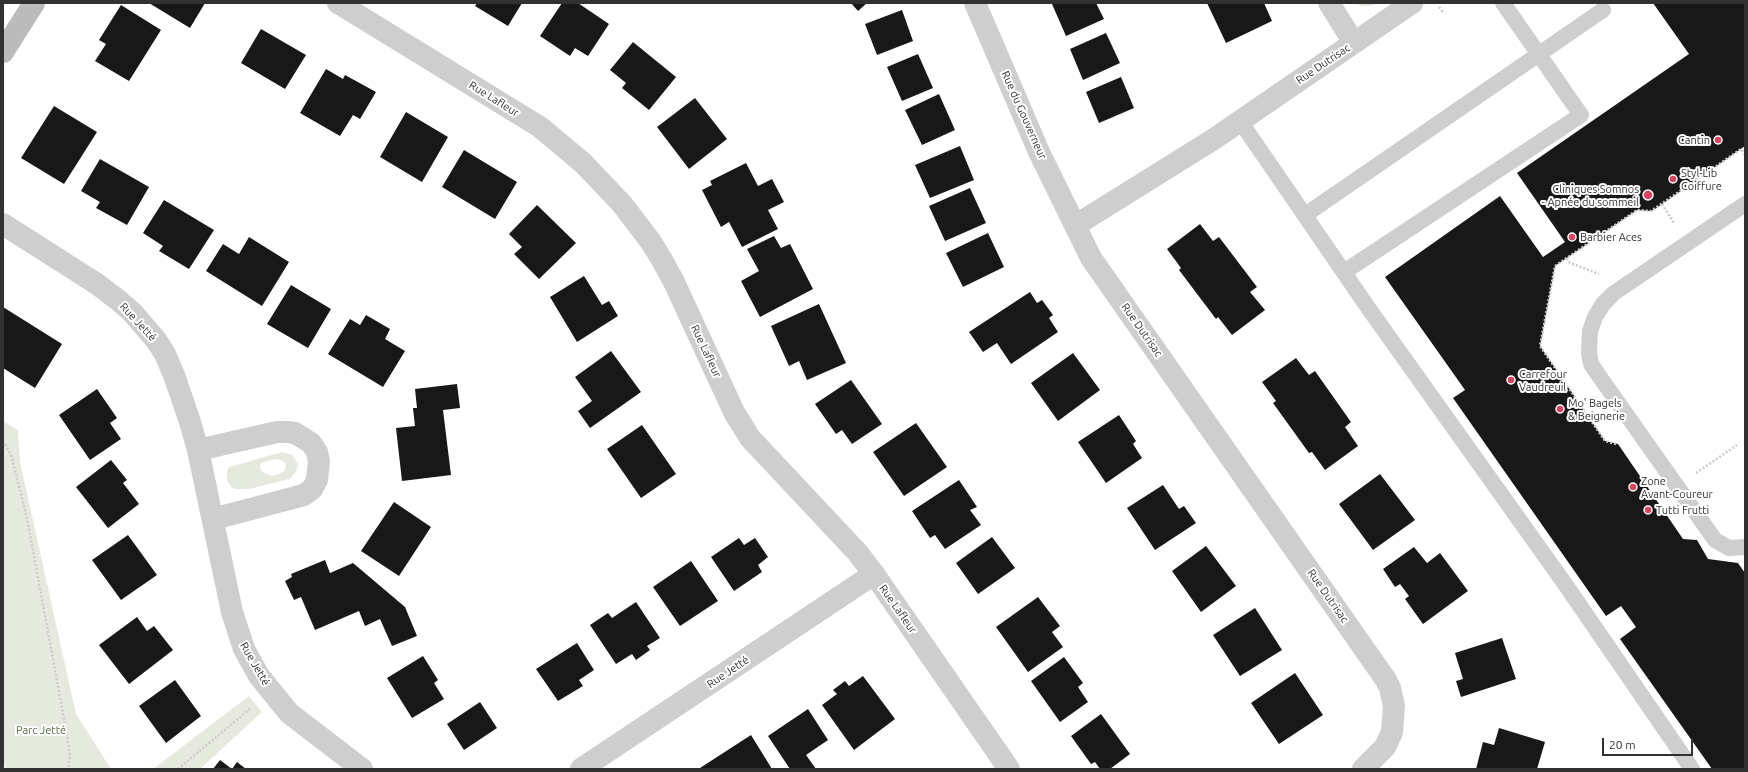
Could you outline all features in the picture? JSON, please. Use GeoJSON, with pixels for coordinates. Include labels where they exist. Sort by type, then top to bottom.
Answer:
{"type":"FeatureCollection","features":[{"type":"Feature","properties":{"kind":"street"},"geometry":{"type":"LineString","coordinates":[[3,52],[34,3]]}},
{"type":"Feature","properties":{"kind":"street","name":"Rue Lafleur"},"geometry":{"type":"LineString","coordinates":[[338,3],[540,128],[564,146],[622,204],[651,242],[662,260],[674,282],[734,412],[750,438],[852,548],[874,574],[1009,769]]}},
{"type":"Feature","properties":{"kind":"street","name":"Rue du Gouverneur"},"geometry":{"type":"LineString","coordinates":[[975,3],[1039,152],[1076,225]]}},
{"type":"Feature","properties":{"kind":"street"},"geometry":{"type":"LineString","coordinates":[[1329,3],[1354,43]]}},
{"type":"Feature","properties":{"kind":"street","name":"Rue Dutrisac"},"geometry":{"type":"LineString","coordinates":[[1363,769],[1385,747],[1392,732],[1394,706],[1390,688],[1386,680],[1095,264],[1076,225],[1129,193],[1240,121],[1412,3]]}},
{"type":"Feature","properties":{"kind":"street","name":"Rue Jetté"},"geometry":{"type":"LineString","coordinates":[[3,224],[97,284],[132,312],[146,327],[165,354],[174,375],[198,450],[235,626],[244,649],[267,686],[289,713],[362,769]]}},
{"type":"Feature","properties":{"kind":"street"},"geometry":{"type":"LineString","coordinates":[[198,450],[277,432],[286,432],[295,434],[311,443],[317,452],[319,461],[317,480],[312,489],[304,495],[213,519]]}},
{"type":"Feature","properties":{"kind":"street","name":"Rue Jetté"},"geometry":{"type":"LineString","coordinates":[[581,769],[874,574]]}},
{"type":"Feature","properties":{"kind":"lane"},"geometry":{"type":"LineString","coordinates":[[1344,272],[1582,115],[1503,3]]}},
{"type":"Feature","properties":{"kind":"lane"},"geometry":{"type":"LineString","coordinates":[[1304,215],[1603,10]]}},
{"type":"Feature","properties":{"kind":"lane"},"geometry":{"type":"LineString","coordinates":[[1240,121],[1344,272],[1565,584],[1692,769]]}},
{"type":"Feature","properties":{"kind":"lane"},"geometry":{"type":"LineString","coordinates":[[1745,204],[1626,284],[1603,304],[1595,317],[1589,343],[1591,364],[1715,540],[1729,548],[1745,547]]}},
{"type":"Feature","properties":{"kind":"path"},"geometry":{"type":"LineString","coordinates":[[1436,3],[1444,13]]}},
{"type":"Feature","properties":{"kind":"path"},"geometry":{"type":"LineString","coordinates":[[1618,444],[1605,441],[1540,346],[1555,266],[1638,210],[1651,211],[1655,209],[1741,149],[1745,155]]}},
{"type":"Feature","properties":{"kind":"path"},"geometry":{"type":"LineString","coordinates":[[1567,258],[1570,263],[1626,284]]}},
{"type":"Feature","properties":{"kind":"path"},"geometry":{"type":"LineString","coordinates":[[3,441],[11,455],[27,518],[70,754],[68,769]]}},
{"type":"Feature","properties":{"kind":"path"},"geometry":{"type":"LineString","coordinates":[[1703,468],[1737,444]]}},
{"type":"Feature","properties":{"kind":"path"},"geometry":{"type":"LineString","coordinates":[[178,769],[255,704]]}},
{"type":"Feature","properties":{"kind":"green space"},"geometry":{"type":"Polygon","coordinates":[[[1352,3],[1381,3],[1361,6],[1352,3]]]}},
{"type":"Feature","properties":{"kind":"green space","name":"Parc Jetté"},"geometry":{"type":"Polygon","coordinates":[[[3,421],[18,430],[20,462],[76,714],[111,769],[8,769],[3,766],[3,421]]]}},
{"type":"Feature","properties":{"kind":"green space"},"geometry":{"type":"Polygon","coordinates":[[[282,452],[292,455],[298,464],[297,470],[290,479],[249,489],[235,489],[230,486],[227,481],[227,472],[229,467],[282,452]],[[275,459],[261,463],[260,467],[262,472],[272,476],[284,471],[286,467],[285,463],[281,460],[275,459]]]}},
{"type":"Feature","properties":{"kind":"green space"},"geometry":{"type":"Polygon","coordinates":[[[249,696],[262,712],[200,769],[153,769],[249,696]]]}},
{"type":"Feature","properties":{"kind":"building"},"geometry":{"type":"Polygon","coordinates":[[[149,3],[205,3],[190,28],[149,3]]]}},
{"type":"Feature","properties":{"kind":"building"},"geometry":{"type":"Polygon","coordinates":[[[477,3],[522,3],[508,26],[475,6],[477,3]]]}},
{"type":"Feature","properties":{"kind":"building"},"geometry":{"type":"Polygon","coordinates":[[[562,3],[578,3],[609,24],[588,56],[575,48],[570,56],[540,36],[562,3]]]}},
{"type":"Feature","properties":{"kind":"building"},"geometry":{"type":"Polygon","coordinates":[[[851,3],[867,3],[858,11],[851,3]]]}},
{"type":"Feature","properties":{"kind":"building"},"geometry":{"type":"Polygon","coordinates":[[[1096,3],[1104,19],[1066,36],[1052,4],[1096,3]]]}},
{"type":"Feature","properties":{"kind":"building"},"geometry":{"type":"Polygon","coordinates":[[[1207,3],[1264,3],[1272,21],[1226,43],[1207,3]]]}},
{"type":"Feature","properties":{"kind":"building","name":"Carrefour Vaudreuil"},"geometry":{"type":"Polygon","coordinates":[[[1653,3],[1745,3],[1745,146],[1655,209],[1651,211],[1637,210],[1555,266],[1540,346],[1605,441],[1618,444],[1683,539],[1697,540],[1708,559],[1738,563],[1745,573],[1745,769],[1712,769],[1620,639],[1636,627],[1621,606],[1606,616],[1453,398],[1465,390],[1385,277],[1500,196],[1543,257],[1565,242],[1517,173],[1689,54],[1653,3]]]}},
{"type":"Feature","properties":{"kind":"building"},"geometry":{"type":"Polygon","coordinates":[[[121,5],[161,30],[129,81],[95,61],[106,44],[99,40],[121,5]]]}},
{"type":"Feature","properties":{"kind":"building"},"geometry":{"type":"Polygon","coordinates":[[[902,10],[913,41],[877,55],[865,24],[902,10]]]}},
{"type":"Feature","properties":{"kind":"building"},"geometry":{"type":"Polygon","coordinates":[[[261,29],[306,55],[285,89],[241,63],[261,29]]]}},
{"type":"Feature","properties":{"kind":"building"},"geometry":{"type":"Polygon","coordinates":[[[1106,33],[1120,63],[1083,80],[1070,49],[1106,33]]]}},
{"type":"Feature","properties":{"kind":"building"},"geometry":{"type":"Polygon","coordinates":[[[633,42],[676,77],[649,110],[622,88],[626,83],[610,70],[633,42]]]}},
{"type":"Feature","properties":{"kind":"building"},"geometry":{"type":"Polygon","coordinates":[[[918,54],[933,88],[902,101],[887,67],[918,54]]]}},
{"type":"Feature","properties":{"kind":"building"},"geometry":{"type":"Polygon","coordinates":[[[326,69],[343,79],[345,75],[376,92],[360,119],[353,115],[340,136],[300,113],[326,69]]]}},
{"type":"Feature","properties":{"kind":"building"},"geometry":{"type":"Polygon","coordinates":[[[1121,77],[1134,108],[1099,123],[1086,92],[1121,77]]]}},
{"type":"Feature","properties":{"kind":"building"},"geometry":{"type":"Polygon","coordinates":[[[939,94],[955,130],[922,145],[905,110],[939,94]]]}},
{"type":"Feature","properties":{"kind":"building"},"geometry":{"type":"Polygon","coordinates":[[[695,98],[727,139],[689,169],[657,127],[695,98]]]}},
{"type":"Feature","properties":{"kind":"building"},"geometry":{"type":"Polygon","coordinates":[[[54,106],[97,132],[64,184],[21,158],[54,106]]]}},
{"type":"Feature","properties":{"kind":"building"},"geometry":{"type":"Polygon","coordinates":[[[406,112],[448,137],[422,182],[380,157],[406,112]]]}},
{"type":"Feature","properties":{"kind":"building"},"geometry":{"type":"Polygon","coordinates":[[[960,146],[974,180],[930,198],[915,165],[960,146]]]}},
{"type":"Feature","properties":{"kind":"building"},"geometry":{"type":"Polygon","coordinates":[[[464,150],[517,182],[495,219],[442,187],[464,150]]]}},
{"type":"Feature","properties":{"kind":"building"},"geometry":{"type":"Polygon","coordinates":[[[100,159],[149,187],[127,225],[96,208],[100,202],[81,191],[100,159]]]}},
{"type":"Feature","properties":{"kind":"building"},"geometry":{"type":"Polygon","coordinates":[[[746,163],[758,186],[772,179],[784,202],[768,210],[778,229],[742,247],[729,222],[721,227],[702,190],[712,185],[710,181],[746,163]]]}},
{"type":"Feature","properties":{"kind":"building"},"geometry":{"type":"Polygon","coordinates":[[[970,188],[986,223],[945,241],[929,206],[970,188]]]}},
{"type":"Feature","properties":{"kind":"building"},"geometry":{"type":"Polygon","coordinates":[[[164,200],[214,230],[189,269],[159,251],[163,246],[143,233],[164,200]]]}},
{"type":"Feature","properties":{"kind":"building"},"geometry":{"type":"Polygon","coordinates":[[[537,205],[576,243],[539,279],[514,254],[522,247],[509,234],[537,205]]]}},
{"type":"Feature","properties":{"kind":"building"},"geometry":{"type":"Polygon","coordinates":[[[1200,224],[1213,241],[1219,237],[1257,287],[1250,292],[1265,310],[1232,335],[1218,317],[1216,319],[1179,270],[1181,268],[1167,249],[1200,224]]]}},
{"type":"Feature","properties":{"kind":"building"},"geometry":{"type":"Polygon","coordinates":[[[988,233],[1004,267],[963,287],[946,253],[988,233]]]}},
{"type":"Feature","properties":{"kind":"building"},"geometry":{"type":"Polygon","coordinates":[[[774,236],[781,248],[790,244],[813,289],[760,317],[741,281],[759,271],[747,249],[774,236]]]}},
{"type":"Feature","properties":{"kind":"building"},"geometry":{"type":"Polygon","coordinates":[[[249,237],[289,262],[262,306],[206,271],[223,244],[239,254],[249,237]]]}},
{"type":"Feature","properties":{"kind":"building"},"geometry":{"type":"Polygon","coordinates":[[[584,276],[602,305],[609,301],[618,316],[577,342],[550,297],[584,276]]]}},
{"type":"Feature","properties":{"kind":"building"},"geometry":{"type":"Polygon","coordinates":[[[291,285],[331,309],[308,348],[267,324],[291,285]]]}},
{"type":"Feature","properties":{"kind":"building"},"geometry":{"type":"Polygon","coordinates":[[[1030,292],[1037,303],[1042,300],[1053,315],[1049,318],[1058,332],[1011,364],[997,343],[983,352],[969,332],[1030,292]]]}},
{"type":"Feature","properties":{"kind":"building"},"geometry":{"type":"Polygon","coordinates":[[[819,304],[846,363],[807,380],[799,361],[789,366],[771,326],[819,304]]]}},
{"type":"Feature","properties":{"kind":"building"},"geometry":{"type":"Polygon","coordinates":[[[3,307],[62,344],[35,388],[3,368],[3,307]]]}},
{"type":"Feature","properties":{"kind":"building"},"geometry":{"type":"Polygon","coordinates":[[[366,315],[390,329],[385,339],[405,351],[383,387],[328,354],[350,319],[360,325],[366,315]]]}},
{"type":"Feature","properties":{"kind":"building"},"geometry":{"type":"Polygon","coordinates":[[[611,351],[641,392],[590,428],[578,411],[592,401],[575,377],[611,351]]]}},
{"type":"Feature","properties":{"kind":"building"},"geometry":{"type":"Polygon","coordinates":[[[1073,353],[1100,390],[1058,421],[1031,383],[1073,353]]]}},
{"type":"Feature","properties":{"kind":"building"},"geometry":{"type":"Polygon","coordinates":[[[1296,358],[1309,375],[1315,371],[1351,422],[1345,427],[1358,446],[1325,470],[1312,452],[1309,453],[1273,403],[1276,401],[1262,382],[1296,358]]]}},
{"type":"Feature","properties":{"kind":"building"},"geometry":{"type":"Polygon","coordinates":[[[851,380],[882,424],[852,444],[842,430],[836,434],[815,404],[851,380]]]}},
{"type":"Feature","properties":{"kind":"building"},"geometry":{"type":"Polygon","coordinates":[[[457,384],[460,408],[443,410],[451,475],[402,481],[396,428],[415,426],[413,408],[417,408],[415,389],[457,384]]]}},
{"type":"Feature","properties":{"kind":"building"},"geometry":{"type":"Polygon","coordinates":[[[97,389],[117,418],[110,423],[121,439],[90,460],[59,415],[97,389]]]}},
{"type":"Feature","properties":{"kind":"building"},"geometry":{"type":"Polygon","coordinates":[[[1119,415],[1136,441],[1133,444],[1142,458],[1106,483],[1078,442],[1119,415]]]}},
{"type":"Feature","properties":{"kind":"building"},"geometry":{"type":"Polygon","coordinates":[[[916,423],[947,467],[904,496],[873,452],[916,423]]]}},
{"type":"Feature","properties":{"kind":"building"},"geometry":{"type":"Polygon","coordinates":[[[642,425],[676,474],[641,498],[607,449],[642,425]]]}},
{"type":"Feature","properties":{"kind":"building"},"geometry":{"type":"Polygon","coordinates":[[[111,460],[127,480],[123,483],[139,504],[108,528],[76,487],[111,460]]]}},
{"type":"Feature","properties":{"kind":"building"},"geometry":{"type":"Polygon","coordinates":[[[1380,474],[1415,520],[1373,550],[1339,504],[1380,474]]]}},
{"type":"Feature","properties":{"kind":"building"},"geometry":{"type":"Polygon","coordinates":[[[959,480],[977,507],[970,510],[981,525],[945,549],[935,535],[930,538],[912,511],[959,480]]]}},
{"type":"Feature","properties":{"kind":"building"},"geometry":{"type":"Polygon","coordinates":[[[1163,485],[1179,509],[1184,506],[1196,523],[1155,550],[1127,508],[1163,485]]]}},
{"type":"Feature","properties":{"kind":"building"},"geometry":{"type":"Polygon","coordinates":[[[394,502],[431,527],[399,576],[361,551],[394,502]]]}},
{"type":"Feature","properties":{"kind":"building"},"geometry":{"type":"Polygon","coordinates":[[[128,535],[157,575],[121,600],[92,560],[128,535]]]}},
{"type":"Feature","properties":{"kind":"building"},"geometry":{"type":"Polygon","coordinates":[[[992,537],[1015,568],[978,594],[956,563],[992,537]]]}},
{"type":"Feature","properties":{"kind":"building"},"geometry":{"type":"Polygon","coordinates":[[[739,538],[744,545],[755,538],[768,557],[758,565],[762,572],[734,591],[711,557],[739,538]]]}},
{"type":"Feature","properties":{"kind":"building"},"geometry":{"type":"Polygon","coordinates":[[[1206,546],[1236,586],[1201,612],[1172,571],[1206,546]]]}},
{"type":"Feature","properties":{"kind":"building"},"geometry":{"type":"Polygon","coordinates":[[[1414,547],[1427,563],[1440,553],[1468,591],[1423,624],[1405,599],[1409,596],[1400,584],[1395,587],[1383,569],[1414,547]]]}},
{"type":"Feature","properties":{"kind":"building"},"geometry":{"type":"Polygon","coordinates":[[[325,560],[330,573],[353,563],[405,607],[417,636],[392,646],[380,619],[365,626],[359,611],[315,630],[301,597],[294,600],[285,581],[292,577],[291,574],[325,560]]]}},
{"type":"Feature","properties":{"kind":"building"},"geometry":{"type":"Polygon","coordinates":[[[691,561],[718,601],[680,626],[653,587],[691,561]]]}},
{"type":"Feature","properties":{"kind":"building"},"geometry":{"type":"Polygon","coordinates":[[[1038,597],[1060,626],[1052,632],[1063,647],[1028,672],[996,627],[1038,597]]]}},
{"type":"Feature","properties":{"kind":"building"},"geometry":{"type":"Polygon","coordinates":[[[636,602],[660,638],[647,646],[650,650],[636,660],[632,654],[616,664],[590,625],[608,613],[612,618],[636,602]]]}},
{"type":"Feature","properties":{"kind":"building"},"geometry":{"type":"Polygon","coordinates":[[[1255,608],[1282,650],[1240,676],[1213,635],[1255,608]]]}},
{"type":"Feature","properties":{"kind":"building"},"geometry":{"type":"Polygon","coordinates":[[[137,617],[147,631],[154,626],[173,650],[129,684],[99,645],[137,617]]]}},
{"type":"Feature","properties":{"kind":"building"},"geometry":{"type":"Polygon","coordinates":[[[1502,638],[1516,679],[1461,697],[1456,681],[1463,679],[1455,653],[1502,638]]]}},
{"type":"Feature","properties":{"kind":"building"},"geometry":{"type":"Polygon","coordinates":[[[577,643],[594,670],[579,680],[583,686],[558,701],[536,669],[577,643]]]}},
{"type":"Feature","properties":{"kind":"building"},"geometry":{"type":"Polygon","coordinates":[[[423,656],[438,680],[434,683],[444,699],[412,718],[387,678],[423,656]]]}},
{"type":"Feature","properties":{"kind":"building"},"geometry":{"type":"Polygon","coordinates":[[[1064,657],[1083,683],[1078,687],[1088,702],[1060,722],[1031,681],[1064,657]]]}},
{"type":"Feature","properties":{"kind":"building"},"geometry":{"type":"Polygon","coordinates":[[[1295,673],[1323,715],[1279,744],[1251,703],[1295,673]]]}},
{"type":"Feature","properties":{"kind":"building"},"geometry":{"type":"Polygon","coordinates":[[[863,676],[895,719],[854,750],[822,705],[837,694],[833,690],[845,681],[849,686],[863,676]]]}},
{"type":"Feature","properties":{"kind":"building"},"geometry":{"type":"Polygon","coordinates":[[[175,680],[201,716],[166,743],[139,706],[175,680]]]}},
{"type":"Feature","properties":{"kind":"building"},"geometry":{"type":"Polygon","coordinates":[[[480,702],[497,728],[464,750],[447,724],[480,702]]]}},
{"type":"Feature","properties":{"kind":"building"},"geometry":{"type":"Polygon","coordinates":[[[808,709],[828,740],[806,755],[816,769],[790,769],[768,736],[808,709]]]}},
{"type":"Feature","properties":{"kind":"building"},"geometry":{"type":"Polygon","coordinates":[[[1101,714],[1130,754],[1110,769],[1100,769],[1095,762],[1091,764],[1071,736],[1101,714]]]}},
{"type":"Feature","properties":{"kind":"building"},"geometry":{"type":"Polygon","coordinates":[[[1499,728],[1545,742],[1537,769],[1476,769],[1483,742],[1494,745],[1499,728]]]}},
{"type":"Feature","properties":{"kind":"building"},"geometry":{"type":"Polygon","coordinates":[[[751,735],[772,769],[700,768],[751,735]]]}},
{"type":"Feature","properties":{"kind":"building"},"geometry":{"type":"Polygon","coordinates":[[[220,760],[232,769],[213,769],[220,760]]]}},
{"type":"Feature","properties":{"kind":"building"},"geometry":{"type":"Polygon","coordinates":[[[237,762],[246,769],[232,769],[237,762]]]}},
{"type":"Feature","properties":{"kind":"place","name":"Cantin"},"geometry":{"type":"Point","coordinates":[1718,140]}},
{"type":"Feature","properties":{"kind":"place","name":"Styl-Lib Coiffure"},"geometry":{"type":"Point","coordinates":[1673,179]}},
{"type":"Feature","properties":{"kind":"place","name":"Cliniques Somnos - Apnée du sommeil"},"geometry":{"type":"Point","coordinates":[1648,195]}},
{"type":"Feature","properties":{"kind":"place","name":"Barbier Aces"},"geometry":{"type":"Point","coordinates":[1572,237]}},
{"type":"Feature","properties":{"kind":"place","name":"Carrefour Vaudreuil"},"geometry":{"type":"Point","coordinates":[1511,380]}},
{"type":"Feature","properties":{"kind":"place","name":"Mo' Bagels & Beignerie"},"geometry":{"type":"Point","coordinates":[1560,409]}},
{"type":"Feature","properties":{"kind":"place","name":"Zone Avant-Coureur"},"geometry":{"type":"Point","coordinates":[1633,487]}},
{"type":"Feature","properties":{"kind":"place","name":"Tutti Frutti"},"geometry":{"type":"Point","coordinates":[1648,510]}}]}
